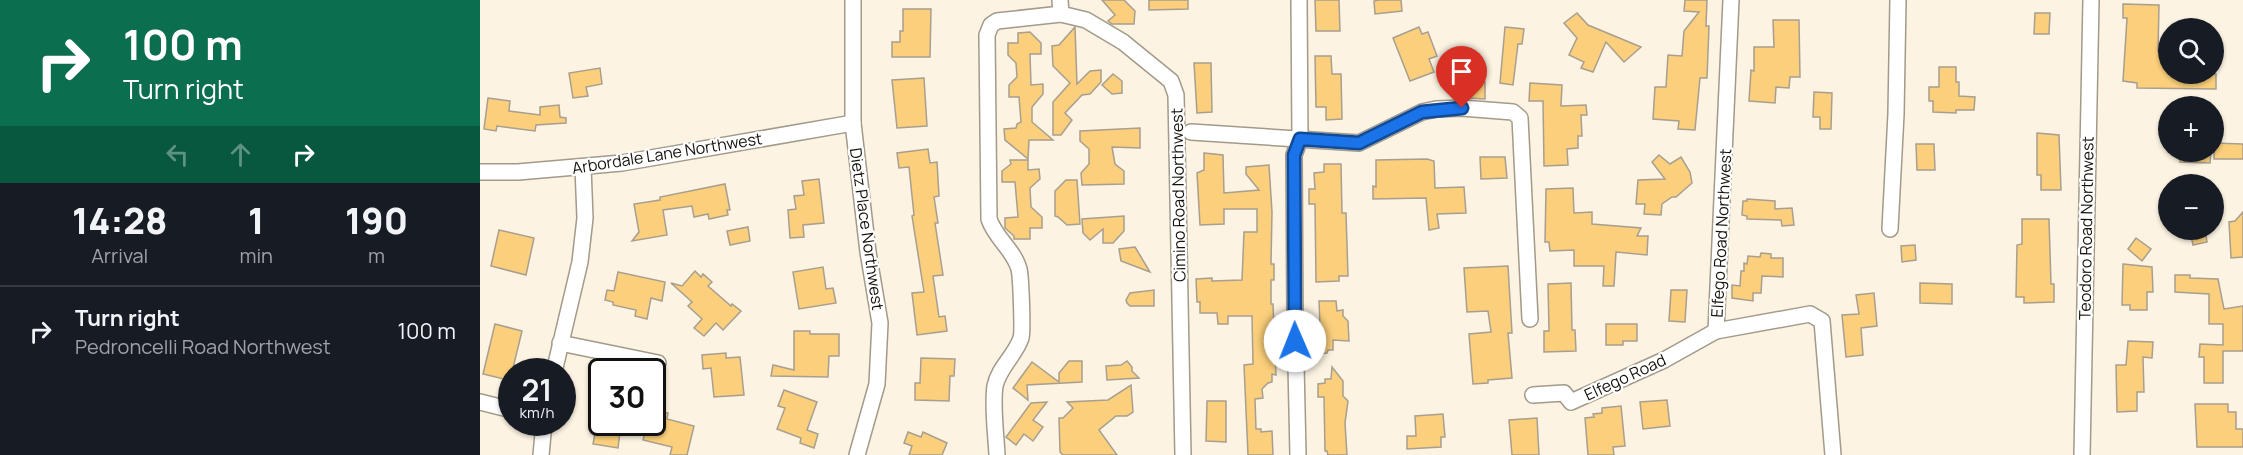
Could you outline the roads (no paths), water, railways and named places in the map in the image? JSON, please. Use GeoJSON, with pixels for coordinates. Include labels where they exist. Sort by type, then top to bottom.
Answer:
{"type":"FeatureCollection","features":[{"type":"Feature","properties":{"kind":"street","name":"Dietz Place Northwest"},"geometry":{"type":"LineString","coordinates":[[853,0],[853,123],[868,252],[880,323],[877,384],[857,455]]}},
{"type":"Feature","properties":{"kind":"street"},"geometry":{"type":"LineString","coordinates":[[1298,455],[1294,155],[1300,139],[1299,0]]}},
{"type":"Feature","properties":{"kind":"street","name":"Elfego Road Northwest"},"geometry":{"type":"LineString","coordinates":[[1731,0],[1716,331],[1810,314],[1822,321],[1833,455]]}},
{"type":"Feature","properties":{"kind":"street"},"geometry":{"type":"LineString","coordinates":[[1890,229],[1896,114],[1898,0]]}},
{"type":"Feature","properties":{"kind":"street","name":"Teodoro Road Northwest"},"geometry":{"type":"LineString","coordinates":[[2082,455],[2091,0]]}},
{"type":"Feature","properties":{"kind":"street"},"geometry":{"type":"LineString","coordinates":[[997,455],[995,388],[999,373],[1022,336],[1019,270],[1012,254],[992,229],[989,219],[987,35],[991,25],[997,21],[1060,7]]}},
{"type":"Feature","properties":{"kind":"street","name":"Cimino Road Northwest"},"geometry":{"type":"LineString","coordinates":[[1060,7],[1123,42],[1171,81],[1176,95],[1183,454]]}},
{"type":"Feature","properties":{"kind":"street"},"geometry":{"type":"LineString","coordinates":[[1191,132],[1359,143],[1422,112],[1436,109],[1462,108],[1513,112],[1520,118],[1530,319]]}},
{"type":"Feature","properties":{"kind":"street","name":"Arbordale Lane Northwest"},"geometry":{"type":"LineString","coordinates":[[480,172],[622,163],[853,123]]}},
{"type":"Feature","properties":{"kind":"street"},"geometry":{"type":"LineString","coordinates":[[557,358],[580,262],[585,218],[583,167]]}},
{"type":"Feature","properties":{"kind":"street","name":"Elfego Road"},"geometry":{"type":"LineString","coordinates":[[1533,395],[1564,393],[1571,402],[1664,360],[1716,331]]}},
{"type":"Feature","properties":{"kind":"street"},"geometry":{"type":"LineString","coordinates":[[560,343],[634,358]]}},
{"type":"Feature","properties":{"kind":"street"},"geometry":{"type":"LineString","coordinates":[[480,402],[498,406]]}},
{"type":"Feature","properties":{"kind":"street"},"geometry":{"type":"LineString","coordinates":[[541,455],[543,436]]}}]}
